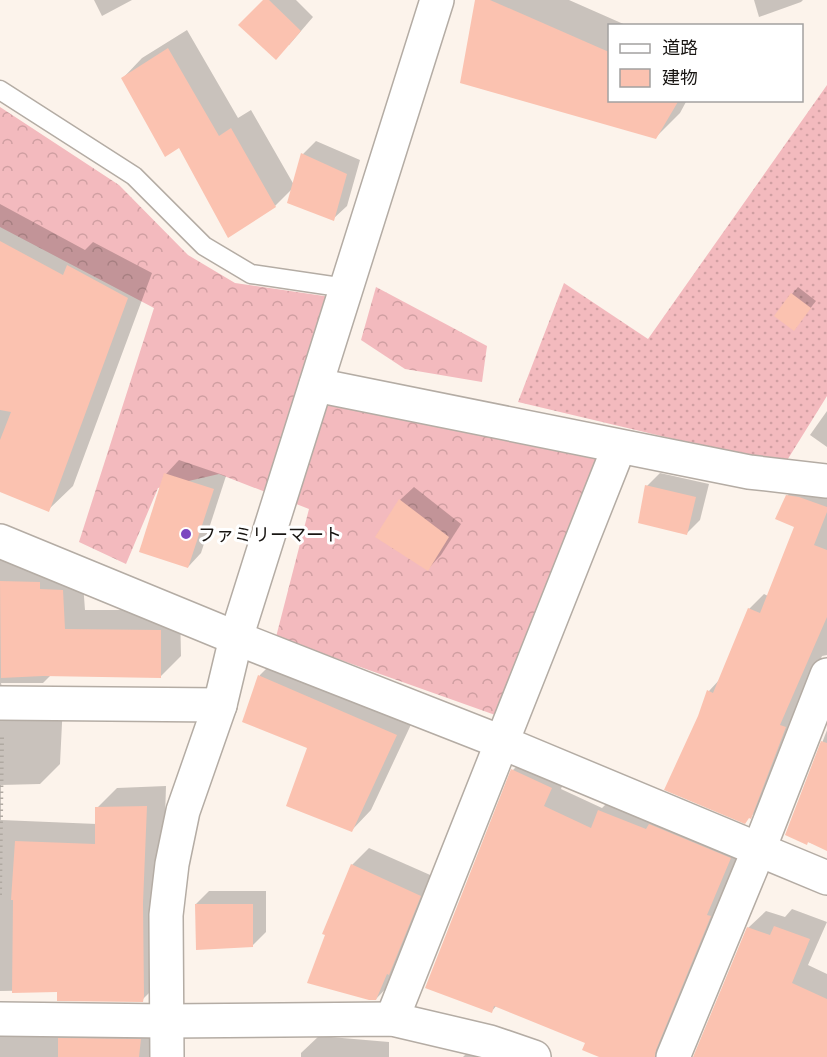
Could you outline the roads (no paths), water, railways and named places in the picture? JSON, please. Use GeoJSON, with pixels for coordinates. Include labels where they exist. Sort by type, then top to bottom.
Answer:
{"type":"FeatureCollection","features":[{"type":"Feature","properties":{"kind":"street"},"geometry":{"type":"LineString","coordinates":[[168,1057],[166,915],[172,864],[183,811],[220,705],[236,638],[437,0]]}},
{"type":"Feature","properties":{"kind":"street"},"geometry":{"type":"LineString","coordinates":[[316,385],[749,472],[827,480]]}},
{"type":"Feature","properties":{"kind":"street"},"geometry":{"type":"LineString","coordinates":[[392,1019],[619,447]]}},
{"type":"Feature","properties":{"kind":"street"},"geometry":{"type":"LineString","coordinates":[[0,541],[236,638],[501,742],[827,878]]}},
{"type":"Feature","properties":{"kind":"street"},"geometry":{"type":"LineString","coordinates":[[673,1057],[759,849],[827,675]]}},
{"type":"Feature","properties":{"kind":"street"},"geometry":{"type":"LineString","coordinates":[[1,703],[220,705]]}},
{"type":"Feature","properties":{"kind":"street"},"geometry":{"type":"LineString","coordinates":[[0,1019],[168,1021],[392,1019],[490,1042],[534,1057]]}},
{"type":"Feature","properties":{"kind":"lane"},"geometry":{"type":"LineString","coordinates":[[0,90],[134,176],[204,246],[251,274],[346,288]]}},
{"type":"Feature","properties":{"kind":"place","name":"ファミリーマート"},"geometry":{"type":"Point","coordinates":[186,534]}}]}
